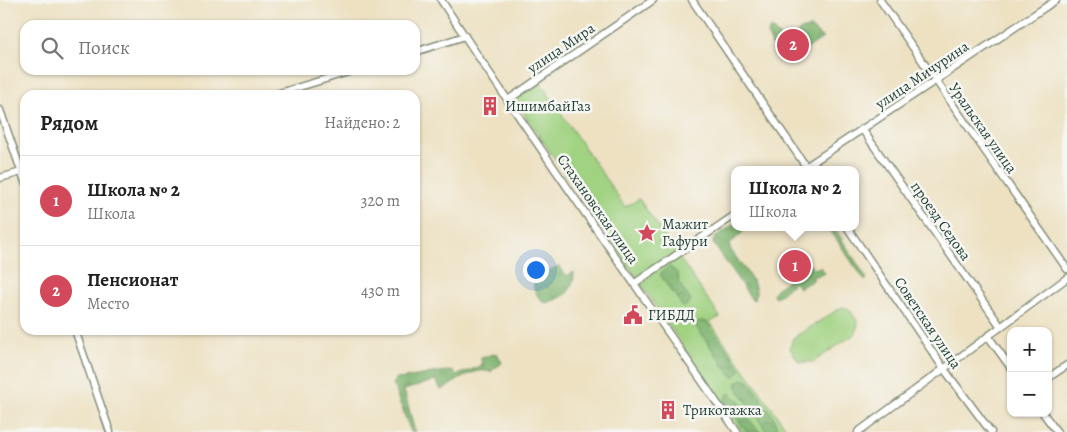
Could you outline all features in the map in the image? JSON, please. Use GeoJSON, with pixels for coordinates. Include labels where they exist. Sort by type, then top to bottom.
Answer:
{"type":"FeatureCollection","features":[{"type":"Feature","properties":{"kind":"street","name":"Стахановская улица"},"geometry":{"type":"LineString","coordinates":[[441,0],[559,176],[737,432]]}},
{"type":"Feature","properties":{"kind":"street","name":"улица Мира"},"geometry":{"type":"LineString","coordinates":[[508,100],[653,0]]}},
{"type":"Feature","properties":{"kind":"street"},"geometry":{"type":"LineString","coordinates":[[692,0],[803,166]]}},
{"type":"Feature","properties":{"kind":"street","name":"Уральская улица"},"geometry":{"type":"LineString","coordinates":[[880,0],[1067,269]]}},
{"type":"Feature","properties":{"kind":"street","name":"улица Мичурина"},"geometry":{"type":"LineString","coordinates":[[809,166],[1056,0]]}},
{"type":"Feature","properties":{"kind":"street"},"geometry":{"type":"LineString","coordinates":[[420,50],[465,36]]}},
{"type":"Feature","properties":{"kind":"street"},"geometry":{"type":"LineString","coordinates":[[289,90],[339,75]]}},
{"type":"Feature","properties":{"kind":"street"},"geometry":{"type":"LineString","coordinates":[[0,110],[20,163]]}},
{"type":"Feature","properties":{"kind":"street","name":"проезд Седова"},"geometry":{"type":"LineString","coordinates":[[862,129],[1001,327]]}},
{"type":"Feature","properties":{"kind":"street"},"geometry":{"type":"LineString","coordinates":[[0,178],[20,172]]}},
{"type":"Feature","properties":{"kind":"street"},"geometry":{"type":"LineString","coordinates":[[635,283],[731,218]]}},
{"type":"Feature","properties":{"kind":"street","name":"Советская улица"},"geometry":{"type":"LineString","coordinates":[[851,231],[944,369],[990,432]]}},
{"type":"Feature","properties":{"kind":"street"},"geometry":{"type":"LineString","coordinates":[[858,432],[1067,278]]}},
{"type":"Feature","properties":{"kind":"street"},"geometry":{"type":"LineString","coordinates":[[77,335],[110,432]]}},
{"type":"Feature","properties":{"kind":"street"},"geometry":{"type":"LineString","coordinates":[[988,336],[1007,362]]}},
{"type":"Feature","properties":{"kind":"street"},"geometry":{"type":"LineString","coordinates":[[1052,375],[1067,366]]}},
{"type":"Feature","properties":{"kind":"street"},"geometry":{"type":"LineString","coordinates":[[1046,417],[1057,432]]}},
{"type":"Feature","properties":{"kind":"green space"},"geometry":{"type":"Polygon","coordinates":[[[810,27],[823,38],[786,63],[772,45],[767,34],[769,30],[773,30],[785,42],[801,30],[810,27]]]}},
{"type":"Feature","properties":{"kind":"green space"},"geometry":{"type":"Polygon","coordinates":[[[539,81],[625,207],[639,199],[720,317],[710,322],[789,432],[742,432],[514,99],[539,81]]]}},
{"type":"Feature","properties":{"kind":"green space"},"geometry":{"type":"Polygon","coordinates":[[[731,226],[731,231],[744,231],[729,245],[755,286],[755,299],[752,300],[713,243],[714,238],[731,226]]]}},
{"type":"Feature","properties":{"kind":"green space"},"geometry":{"type":"Polygon","coordinates":[[[831,231],[837,231],[867,279],[865,281],[831,231]]]}},
{"type":"Feature","properties":{"kind":"green space"},"geometry":{"type":"Polygon","coordinates":[[[810,265],[814,269],[820,267],[825,273],[817,276],[814,275],[813,280],[799,288],[795,282],[780,295],[774,297],[773,294],[776,289],[810,265]]]}},
{"type":"Feature","properties":{"kind":"green space"},"geometry":{"type":"Polygon","coordinates":[[[559,266],[567,276],[574,272],[572,285],[570,290],[562,297],[545,303],[535,292],[535,277],[559,266]]]}},
{"type":"Feature","properties":{"kind":"green space"},"geometry":{"type":"Polygon","coordinates":[[[669,266],[678,274],[679,283],[691,301],[683,308],[675,293],[672,293],[660,274],[669,266]]]}},
{"type":"Feature","properties":{"kind":"green space"},"geometry":{"type":"Polygon","coordinates":[[[842,307],[849,309],[858,322],[856,333],[813,362],[799,362],[790,348],[793,338],[842,307]]]}},
{"type":"Feature","properties":{"kind":"green space"},"geometry":{"type":"Polygon","coordinates":[[[699,321],[707,322],[741,369],[734,377],[729,373],[695,325],[699,321]]]}},
{"type":"Feature","properties":{"kind":"green space"},"geometry":{"type":"Polygon","coordinates":[[[497,353],[502,363],[490,372],[478,371],[471,373],[441,390],[436,380],[404,390],[415,432],[411,432],[393,385],[395,379],[446,371],[453,371],[457,375],[482,366],[481,358],[497,353]]]}},
{"type":"Feature","properties":{"kind":"green space"},"geometry":{"type":"Polygon","coordinates":[[[743,379],[749,382],[774,418],[778,432],[767,432],[736,386],[737,382],[743,379]]]}},
{"type":"Feature","properties":{"kind":"green space"},"geometry":{"type":"Polygon","coordinates":[[[729,393],[739,401],[752,422],[761,432],[747,432],[724,400],[729,393]]]}},
{"type":"Feature","properties":{"kind":"place","name":"Пенсионат"},"geometry":{"type":"Point","coordinates":[793,45]}},
{"type":"Feature","properties":{"kind":"place","name":"ИшимбайГаз"},"geometry":{"type":"Point","coordinates":[490,106]}},
{"type":"Feature","properties":{"kind":"place","name":"Мажит Гафури"},"geometry":{"type":"Point","coordinates":[647,233]}},
{"type":"Feature","properties":{"kind":"place","name":"Школа № 2"},"geometry":{"type":"Point","coordinates":[795,266]}},
{"type":"Feature","properties":{"kind":"place","name":"ГИБДД"},"geometry":{"type":"Point","coordinates":[633,315]}},
{"type":"Feature","properties":{"kind":"place","name":"Трикотажка"},"geometry":{"type":"Point","coordinates":[668,410]}}]}
